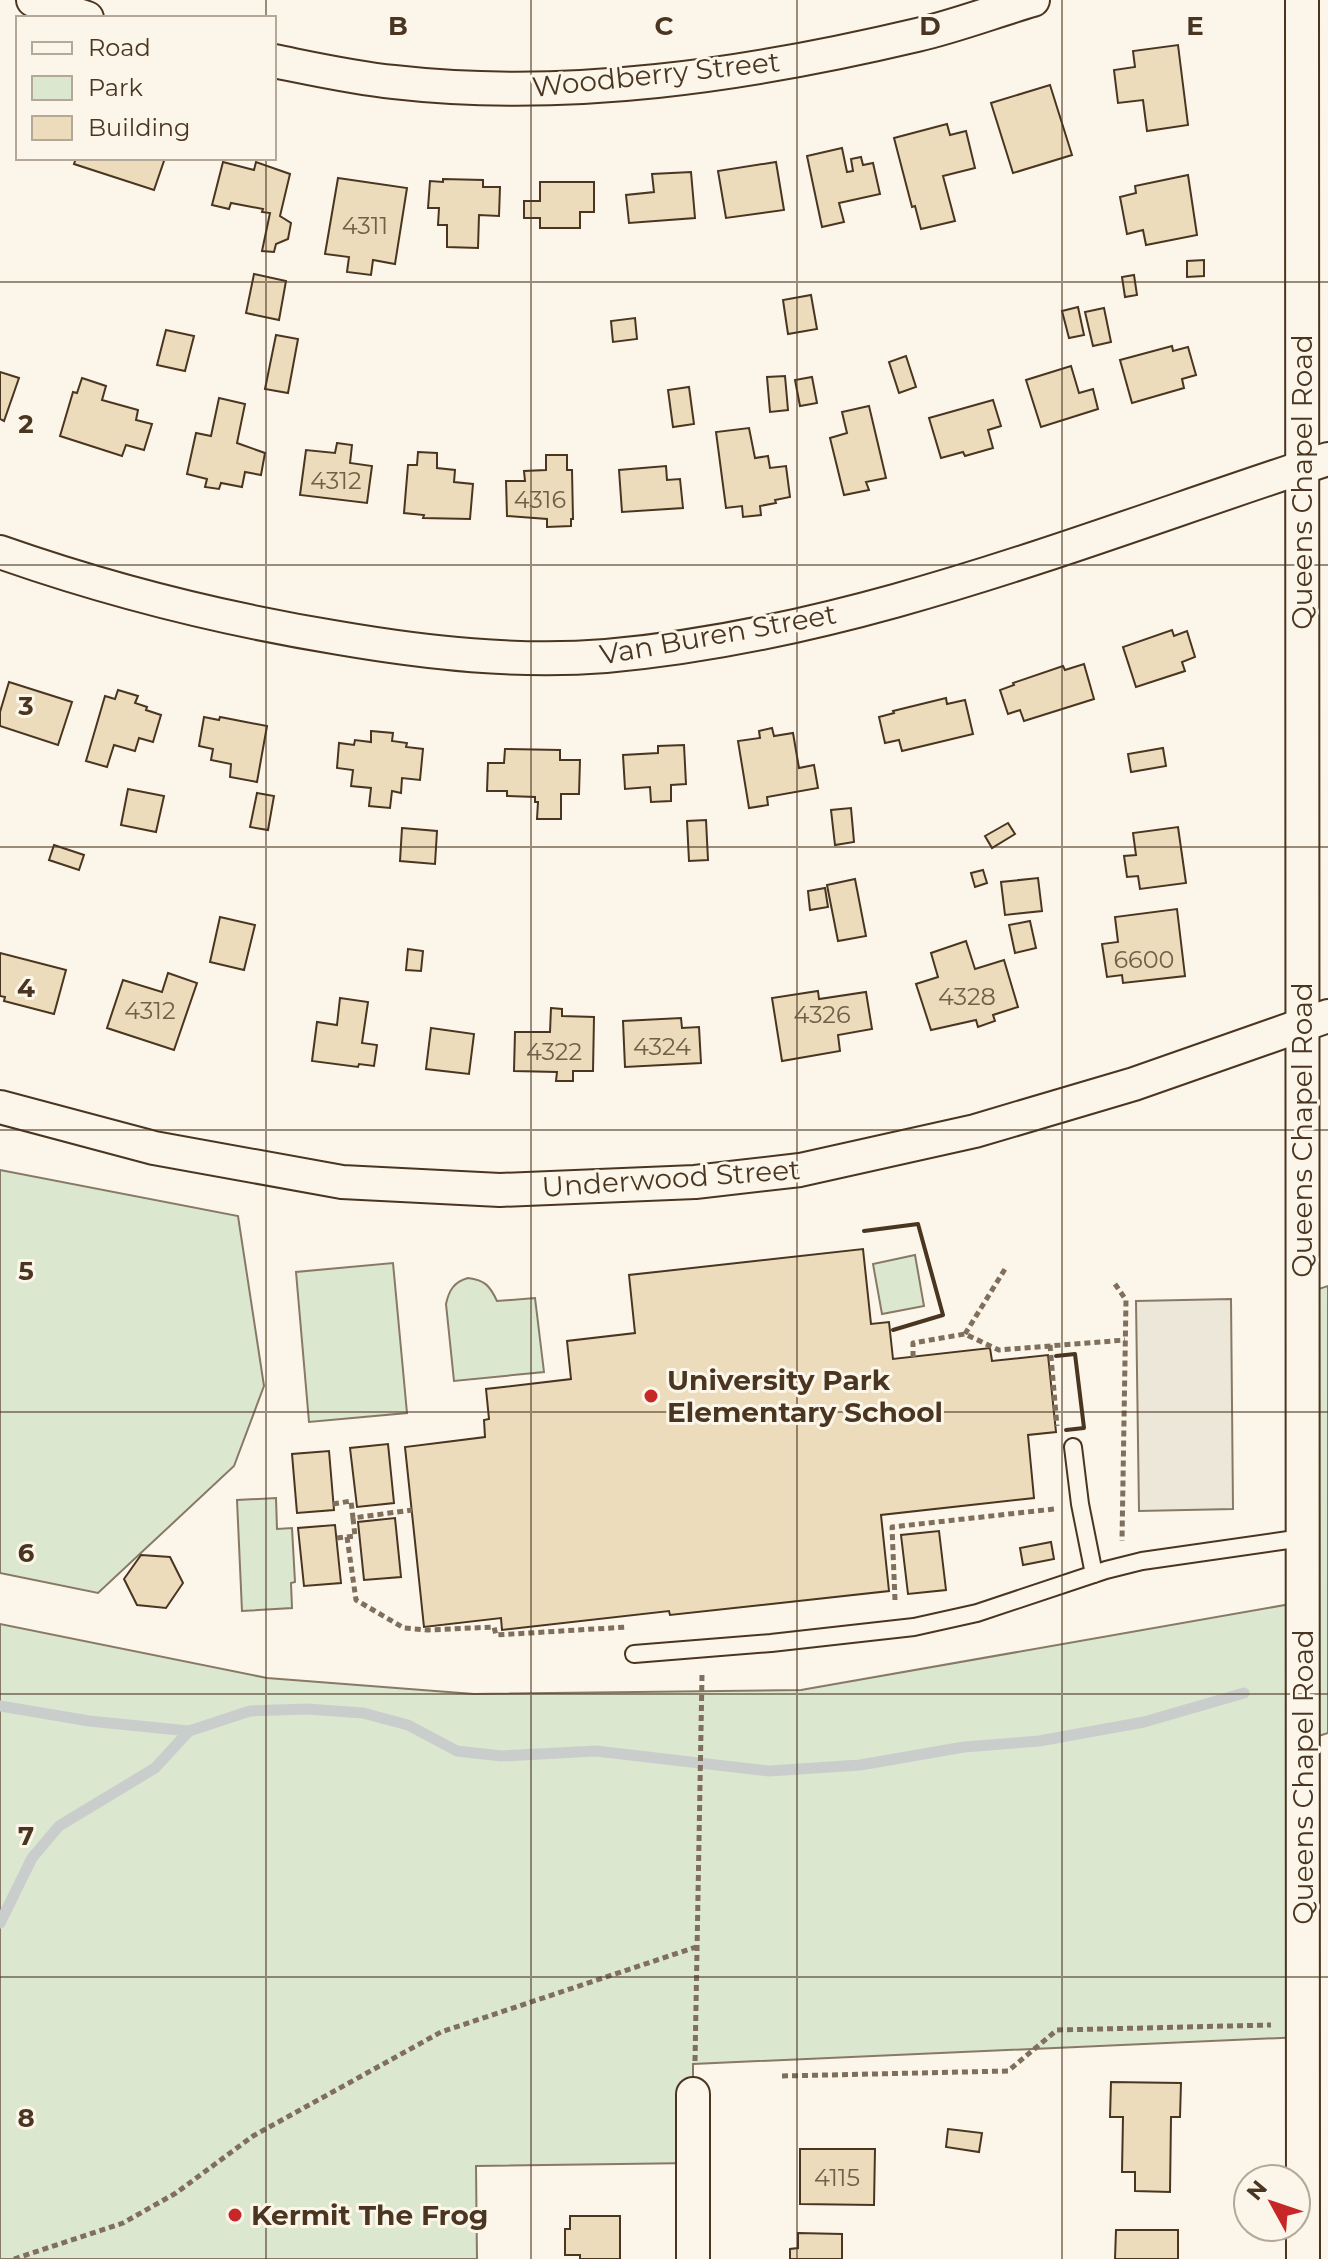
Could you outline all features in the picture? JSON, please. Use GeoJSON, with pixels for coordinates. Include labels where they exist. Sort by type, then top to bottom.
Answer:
{"type":"FeatureCollection","features":[{"type":"Feature","properties":{"kind":"street"},"geometry":{"type":"LineString","coordinates":[[33,0],[81,16]]}},
{"type":"Feature","properties":{"kind":"street","name":"Woodberry Street"},"geometry":{"type":"LineString","coordinates":[[276,61],[394,82],[494,88],[637,81],[778,63],[919,35],[1033,0]]}},
{"type":"Feature","properties":{"kind":"street","name":"Queens Chapel Road"},"geometry":{"type":"LineString","coordinates":[[1302,0],[1315,463],[1315,1020],[1302,1538],[1303,2259]]}},
{"type":"Feature","properties":{"kind":"street","name":"Van Buren Street"},"geometry":{"type":"LineString","coordinates":[[0,552],[128,594],[251,624],[465,656],[604,656],[713,640],[877,605],[1033,561],[1315,463]]}},
{"type":"Feature","properties":{"kind":"street","name":"Underwood Street"},"geometry":{"type":"LineString","coordinates":[[0,1107],[154,1148],[342,1182],[500,1190],[695,1182],[800,1170],[975,1131],[1134,1084],[1315,1020]]}},
{"type":"Feature","properties":{"kind":"street"},"geometry":{"type":"LineString","coordinates":[[693,2094],[693,2259]]}},
{"type":"Feature","properties":{"kind":"lane"},"geometry":{"type":"LineString","coordinates":[[1073,1447],[1094,1574]]}},
{"type":"Feature","properties":{"kind":"lane"},"geometry":{"type":"LineString","coordinates":[[634,1654],[914,1627],[977,1613],[1122,1566],[1302,1538]]}},
{"type":"Feature","properties":{"kind":"path"},"geometry":{"type":"LineString","coordinates":[[965,1334],[1005,1269]]}},
{"type":"Feature","properties":{"kind":"path"},"geometry":{"type":"LineString","coordinates":[[1115,1284],[1126,1300],[1122,1566]]}},
{"type":"Feature","properties":{"kind":"path"},"geometry":{"type":"LineString","coordinates":[[913,1357],[913,1343],[965,1334],[999,1350],[1125,1340]]}},
{"type":"Feature","properties":{"kind":"path"},"geometry":{"type":"LineString","coordinates":[[333,1504],[351,1501],[354,1504],[355,1536],[337,1538]]}},
{"type":"Feature","properties":{"kind":"path"},"geometry":{"type":"LineString","coordinates":[[882,1602],[897,1600],[892,1527],[1080,1504]]}},
{"type":"Feature","properties":{"kind":"path"},"geometry":{"type":"LineString","coordinates":[[355,1523],[412,1510]]}},
{"type":"Feature","properties":{"kind":"path"},"geometry":{"type":"LineString","coordinates":[[347,1537],[356,1600],[404,1628],[494,1627],[496,1635],[628,1626]]}},
{"type":"Feature","properties":{"kind":"path"},"geometry":{"type":"LineString","coordinates":[[693,2094],[703,1649]]}},
{"type":"Feature","properties":{"kind":"path"},"geometry":{"type":"LineString","coordinates":[[14,2259],[123,2223],[176,2193],[253,2136],[441,2032],[696,1947]]}},
{"type":"Feature","properties":{"kind":"path"},"geometry":{"type":"LineString","coordinates":[[782,2076],[1008,2071],[1057,2030],[1303,2022]]}},
{"type":"Feature","properties":{"kind":"green space"},"geometry":{"type":"Polygon","coordinates":[[[0,1170],[238,1216],[264,1386],[234,1466],[98,1593],[0,1573],[0,1170]]]}},
{"type":"Feature","properties":{"kind":"green space"},"geometry":{"type":"Polygon","coordinates":[[[915,1255],[924,1306],[882,1314],[873,1264],[915,1255]]]}},
{"type":"Feature","properties":{"kind":"green space"},"geometry":{"type":"Polygon","coordinates":[[[393,1263],[407,1413],[309,1422],[296,1272],[393,1263]]]}},
{"type":"Feature","properties":{"kind":"green space"},"geometry":{"type":"Polygon","coordinates":[[[468,1278],[486,1285],[497,1301],[535,1298],[544,1372],[454,1381],[446,1304],[453,1287],[468,1278]]]}},
{"type":"Feature","properties":{"kind":"green space"},"geometry":{"type":"Polygon","coordinates":[[[1328,1286],[1328,1733],[1303,1741],[1303,2037],[693,2064],[693,2163],[476,2166],[477,2259],[0,2259],[0,1624],[267,1678],[474,1694],[801,1690],[1302,1602],[1303,1294],[1328,1286]]]}},
{"type":"Feature","properties":{"kind":"green space"},"geometry":{"type":"Polygon","coordinates":[[[276,1498],[277,1529],[292,1528],[295,1582],[291,1583],[292,1608],[242,1611],[237,1500],[276,1498]]]}},
{"type":"Feature","properties":{"kind":"shaded area"},"geometry":{"type":"Polygon","coordinates":[[[1231,1299],[1233,1509],[1139,1511],[1136,1301],[1231,1299]]]}},
{"type":"Feature","properties":{"kind":"building"},"geometry":{"type":"Polygon","coordinates":[[[1178,45],[1188,125],[1147,131],[1143,100],[1118,103],[1114,70],[1135,67],[1133,51],[1178,45]]]}},
{"type":"Feature","properties":{"kind":"building"},"geometry":{"type":"Polygon","coordinates":[[[1050,85],[1072,155],[1013,173],[991,103],[1050,85]]]}},
{"type":"Feature","properties":{"kind":"building"},"geometry":{"type":"Polygon","coordinates":[[[947,124],[950,135],[966,131],[975,168],[943,176],[955,221],[921,229],[894,138],[947,124]]]}},
{"type":"Feature","properties":{"kind":"building"},"geometry":{"type":"Polygon","coordinates":[[[842,148],[847,172],[853,171],[851,159],[861,157],[863,165],[873,163],[880,194],[839,203],[844,222],[822,227],[807,156],[842,148]]]}},
{"type":"Feature","properties":{"kind":"building"},"geometry":{"type":"Polygon","coordinates":[[[75,160],[164,160],[154,190],[74,164],[75,160]]]}},
{"type":"Feature","properties":{"kind":"building"},"geometry":{"type":"Polygon","coordinates":[[[223,162],[254,170],[256,162],[290,174],[280,216],[291,223],[288,239],[276,244],[274,252],[262,251],[270,213],[231,203],[229,209],[212,205],[223,162]]]}},
{"type":"Feature","properties":{"kind":"building"},"geometry":{"type":"Polygon","coordinates":[[[776,162],[784,210],[726,218],[718,171],[776,162]]]}},
{"type":"Feature","properties":{"kind":"building"},"geometry":{"type":"Polygon","coordinates":[[[691,172],[695,218],[629,223],[626,195],[654,192],[652,174],[691,172]]]}},
{"type":"Feature","properties":{"kind":"building"},"geometry":{"type":"Polygon","coordinates":[[[1188,175],[1197,235],[1146,245],[1143,230],[1127,234],[1120,197],[1136,193],[1135,186],[1188,175]]]}},
{"type":"Feature","properties":{"kind":"building"},"geometry":{"type":"Polygon","coordinates":[[[338,178],[407,188],[395,264],[373,260],[371,275],[347,272],[349,257],[325,254],[338,178]]]}},
{"type":"Feature","properties":{"kind":"building"},"geometry":{"type":"Polygon","coordinates":[[[443,179],[483,180],[483,187],[500,187],[499,216],[479,215],[478,248],[447,247],[447,225],[438,225],[439,208],[428,208],[430,181],[443,182],[443,179]]]}},
{"type":"Feature","properties":{"kind":"building"},"geometry":{"type":"Polygon","coordinates":[[[540,182],[594,182],[594,212],[580,212],[580,228],[540,228],[540,218],[524,218],[524,201],[540,201],[540,182]]]}},
{"type":"Feature","properties":{"kind":"building"},"geometry":{"type":"Polygon","coordinates":[[[1204,260],[1204,276],[1187,277],[1187,261],[1204,260]]]}},
{"type":"Feature","properties":{"kind":"building"},"geometry":{"type":"Polygon","coordinates":[[[254,274],[286,281],[279,320],[246,313],[254,274]]]}},
{"type":"Feature","properties":{"kind":"building"},"geometry":{"type":"Polygon","coordinates":[[[1134,275],[1137,295],[1125,297],[1122,277],[1134,275]]]}},
{"type":"Feature","properties":{"kind":"building"},"geometry":{"type":"Polygon","coordinates":[[[811,295],[817,329],[788,334],[783,300],[811,295]]]}},
{"type":"Feature","properties":{"kind":"building"},"geometry":{"type":"Polygon","coordinates":[[[1078,307],[1084,335],[1069,338],[1062,311],[1078,307]]]}},
{"type":"Feature","properties":{"kind":"building"},"geometry":{"type":"Polygon","coordinates":[[[1104,308],[1111,342],[1093,346],[1085,312],[1104,308]]]}},
{"type":"Feature","properties":{"kind":"building"},"geometry":{"type":"Polygon","coordinates":[[[635,318],[637,339],[613,342],[611,321],[635,318]]]}},
{"type":"Feature","properties":{"kind":"building"},"geometry":{"type":"Polygon","coordinates":[[[166,330],[194,336],[185,371],[157,365],[166,330]]]}},
{"type":"Feature","properties":{"kind":"building"},"geometry":{"type":"Polygon","coordinates":[[[276,335],[298,339],[288,393],[265,389],[276,335]]]}},
{"type":"Feature","properties":{"kind":"building"},"geometry":{"type":"Polygon","coordinates":[[[1172,346],[1173,351],[1188,347],[1196,375],[1182,379],[1184,388],[1132,403],[1120,360],[1172,346]]]}},
{"type":"Feature","properties":{"kind":"building"},"geometry":{"type":"Polygon","coordinates":[[[906,356],[916,387],[899,393],[889,362],[906,356]]]}},
{"type":"Feature","properties":{"kind":"building"},"geometry":{"type":"Polygon","coordinates":[[[1071,366],[1079,393],[1093,389],[1098,409],[1041,427],[1026,380],[1071,366]]]}},
{"type":"Feature","properties":{"kind":"building"},"geometry":{"type":"Polygon","coordinates":[[[0,372],[19,378],[4,421],[0,419],[0,372]]]}},
{"type":"Feature","properties":{"kind":"building"},"geometry":{"type":"Polygon","coordinates":[[[785,376],[788,410],[770,412],[767,377],[785,376]]]}},
{"type":"Feature","properties":{"kind":"building"},"geometry":{"type":"Polygon","coordinates":[[[812,377],[817,403],[800,406],[795,380],[812,377]]]}},
{"type":"Feature","properties":{"kind":"building"},"geometry":{"type":"Polygon","coordinates":[[[82,378],[106,386],[102,400],[138,410],[136,420],[152,424],[144,450],[126,445],[122,456],[60,436],[73,392],[77,393],[82,378]]]}},
{"type":"Feature","properties":{"kind":"building"},"geometry":{"type":"Polygon","coordinates":[[[689,387],[694,424],[673,427],[668,390],[689,387]]]}},
{"type":"Feature","properties":{"kind":"building"},"geometry":{"type":"Polygon","coordinates":[[[219,398],[245,404],[237,443],[265,453],[261,475],[245,472],[242,487],[221,483],[219,489],[205,487],[207,479],[187,474],[196,433],[211,436],[219,398]]]}},
{"type":"Feature","properties":{"kind":"building"},"geometry":{"type":"Polygon","coordinates":[[[993,400],[1001,426],[988,430],[993,448],[965,456],[963,452],[941,458],[929,418],[993,400]]]}},
{"type":"Feature","properties":{"kind":"building"},"geometry":{"type":"Polygon","coordinates":[[[869,406],[886,478],[866,482],[869,490],[844,495],[830,438],[847,433],[842,412],[869,406]]]}},
{"type":"Feature","properties":{"kind":"building"},"geometry":{"type":"Polygon","coordinates":[[[749,428],[755,458],[768,456],[770,468],[786,466],[790,497],[760,506],[761,515],[743,517],[742,506],[726,508],[716,432],[749,428]]]}},
{"type":"Feature","properties":{"kind":"building"},"geometry":{"type":"Polygon","coordinates":[[[337,443],[352,445],[350,463],[372,466],[367,503],[300,495],[306,450],[335,453],[337,443]]]}},
{"type":"Feature","properties":{"kind":"building"},"geometry":{"type":"Polygon","coordinates":[[[418,452],[437,453],[437,468],[455,470],[454,482],[473,484],[470,519],[423,518],[424,515],[404,513],[408,465],[417,465],[418,452]]]}},
{"type":"Feature","properties":{"kind":"building"},"geometry":{"type":"Polygon","coordinates":[[[546,455],[567,455],[567,470],[572,470],[571,526],[547,527],[547,519],[507,516],[506,481],[525,481],[524,471],[546,470],[546,455]]]}},
{"type":"Feature","properties":{"kind":"building"},"geometry":{"type":"Polygon","coordinates":[[[666,466],[667,480],[680,479],[683,508],[622,512],[619,470],[666,466]]]}},
{"type":"Feature","properties":{"kind":"building"},"geometry":{"type":"Polygon","coordinates":[[[1172,630],[1174,636],[1187,631],[1195,657],[1182,662],[1185,671],[1136,687],[1123,647],[1172,630]]]}},
{"type":"Feature","properties":{"kind":"building"},"geometry":{"type":"Polygon","coordinates":[[[1084,664],[1094,699],[1024,721],[1020,710],[1008,714],[1000,690],[1063,666],[1065,670],[1084,664]]]}},
{"type":"Feature","properties":{"kind":"building"},"geometry":{"type":"Polygon","coordinates":[[[9,682],[72,702],[58,745],[0,726],[0,712],[9,682]]]}},
{"type":"Feature","properties":{"kind":"building"},"geometry":{"type":"Polygon","coordinates":[[[118,690],[138,696],[135,703],[161,715],[153,742],[139,738],[135,751],[114,745],[107,767],[86,761],[105,696],[115,699],[118,690]]]}},
{"type":"Feature","properties":{"kind":"building"},"geometry":{"type":"Polygon","coordinates":[[[946,698],[947,704],[965,700],[973,734],[902,751],[899,740],[885,743],[879,717],[946,698]]]}},
{"type":"Feature","properties":{"kind":"building"},"geometry":{"type":"Polygon","coordinates":[[[204,717],[267,726],[257,782],[230,777],[231,764],[211,760],[213,749],[199,746],[204,717]]]}},
{"type":"Feature","properties":{"kind":"building"},"geometry":{"type":"Polygon","coordinates":[[[772,728],[774,736],[793,733],[799,768],[814,765],[818,788],[767,797],[768,805],[749,808],[738,741],[760,738],[759,731],[772,728]]]}},
{"type":"Feature","properties":{"kind":"building"},"geometry":{"type":"Polygon","coordinates":[[[371,731],[393,733],[392,741],[423,749],[420,780],[402,778],[401,793],[392,791],[390,808],[369,806],[371,788],[351,786],[353,770],[337,768],[339,743],[354,745],[355,740],[371,742],[371,731]]]}},
{"type":"Feature","properties":{"kind":"building"},"geometry":{"type":"Polygon","coordinates":[[[684,745],[686,784],[671,785],[671,801],[651,802],[650,787],[625,789],[623,755],[658,753],[658,746],[684,745]]]}},
{"type":"Feature","properties":{"kind":"building"},"geometry":{"type":"Polygon","coordinates":[[[1163,748],[1166,766],[1131,772],[1128,754],[1163,748]]]}},
{"type":"Feature","properties":{"kind":"building"},"geometry":{"type":"Polygon","coordinates":[[[505,749],[560,750],[560,760],[580,760],[579,794],[561,794],[561,819],[537,819],[538,802],[535,802],[535,797],[507,796],[507,791],[487,791],[488,763],[504,763],[505,749]]]}},
{"type":"Feature","properties":{"kind":"building"},"geometry":{"type":"Polygon","coordinates":[[[128,789],[164,796],[156,832],[121,825],[128,789]]]}},
{"type":"Feature","properties":{"kind":"building"},"geometry":{"type":"Polygon","coordinates":[[[257,793],[274,796],[268,830],[250,827],[257,793]]]}},
{"type":"Feature","properties":{"kind":"building"},"geometry":{"type":"Polygon","coordinates":[[[851,808],[854,842],[835,845],[831,810],[851,808]]]}},
{"type":"Feature","properties":{"kind":"building"},"geometry":{"type":"Polygon","coordinates":[[[706,820],[708,860],[689,861],[687,821],[706,820]]]}},
{"type":"Feature","properties":{"kind":"building"},"geometry":{"type":"Polygon","coordinates":[[[1008,823],[1015,834],[992,848],[985,836],[1008,823]]]}},
{"type":"Feature","properties":{"kind":"building"},"geometry":{"type":"Polygon","coordinates":[[[1178,827],[1186,883],[1140,889],[1138,876],[1127,877],[1124,856],[1136,855],[1133,833],[1178,827]]]}},
{"type":"Feature","properties":{"kind":"building"},"geometry":{"type":"Polygon","coordinates":[[[402,828],[437,831],[435,864],[400,861],[402,828]]]}},
{"type":"Feature","properties":{"kind":"building"},"geometry":{"type":"Polygon","coordinates":[[[54,845],[84,855],[79,870],[49,860],[54,845]]]}},
{"type":"Feature","properties":{"kind":"building"},"geometry":{"type":"Polygon","coordinates":[[[983,870],[987,883],[975,887],[971,873],[983,870]]]}},
{"type":"Feature","properties":{"kind":"building"},"geometry":{"type":"Polygon","coordinates":[[[1038,878],[1042,911],[1005,915],[1001,882],[1038,878]]]}},
{"type":"Feature","properties":{"kind":"building"},"geometry":{"type":"Polygon","coordinates":[[[855,879],[866,936],[838,941],[827,885],[855,879]]]}},
{"type":"Feature","properties":{"kind":"building"},"geometry":{"type":"Polygon","coordinates":[[[825,888],[828,907],[810,910],[808,891],[825,888]]]}},
{"type":"Feature","properties":{"kind":"building"},"geometry":{"type":"Polygon","coordinates":[[[1177,909],[1185,976],[1123,983],[1122,975],[1107,977],[1102,944],[1118,942],[1115,917],[1177,909]]]}},
{"type":"Feature","properties":{"kind":"building"},"geometry":{"type":"Polygon","coordinates":[[[220,917],[255,925],[244,970],[210,962],[220,917]]]}},
{"type":"Feature","properties":{"kind":"building"},"geometry":{"type":"Polygon","coordinates":[[[1030,921],[1036,948],[1015,953],[1009,925],[1030,921]]]}},
{"type":"Feature","properties":{"kind":"building"},"geometry":{"type":"Polygon","coordinates":[[[966,941],[975,969],[1004,960],[1018,1007],[993,1015],[995,1021],[978,1027],[976,1020],[931,1030],[916,984],[938,977],[931,953],[966,941]]]}},
{"type":"Feature","properties":{"kind":"building"},"geometry":{"type":"Polygon","coordinates":[[[408,949],[423,951],[421,971],[406,970],[408,949]]]}},
{"type":"Feature","properties":{"kind":"building"},"geometry":{"type":"Polygon","coordinates":[[[0,953],[66,970],[54,1014],[4,1001],[5,997],[0,996],[0,953]]]}},
{"type":"Feature","properties":{"kind":"building"},"geometry":{"type":"Polygon","coordinates":[[[168,973],[197,983],[174,1050],[107,1028],[123,980],[162,992],[168,973]]]}},
{"type":"Feature","properties":{"kind":"building"},"geometry":{"type":"Polygon","coordinates":[[[818,991],[819,999],[866,992],[872,1029],[838,1035],[840,1051],[782,1061],[772,998],[818,991]]]}},
{"type":"Feature","properties":{"kind":"building"},"geometry":{"type":"Polygon","coordinates":[[[340,998],[368,1002],[362,1043],[377,1045],[374,1066],[312,1061],[317,1022],[337,1025],[340,998]]]}},
{"type":"Feature","properties":{"kind":"building"},"geometry":{"type":"Polygon","coordinates":[[[551,1008],[562,1009],[562,1016],[594,1017],[593,1071],[573,1071],[573,1081],[556,1081],[557,1072],[514,1071],[515,1032],[550,1032],[551,1008]]]}},
{"type":"Feature","properties":{"kind":"building"},"geometry":{"type":"Polygon","coordinates":[[[681,1018],[682,1028],[699,1027],[701,1063],[625,1067],[623,1021],[681,1018]]]}},
{"type":"Feature","properties":{"kind":"building"},"geometry":{"type":"Polygon","coordinates":[[[431,1028],[474,1034],[469,1074],[426,1069],[431,1028]]]}},
{"type":"Feature","properties":{"kind":"building","name":"University Park Elementary School"},"geometry":{"type":"Polygon","coordinates":[[[863,1249],[871,1324],[889,1322],[893,1359],[990,1348],[992,1361],[1048,1355],[1056,1432],[1028,1435],[1034,1498],[881,1515],[889,1591],[502,1630],[501,1618],[424,1627],[405,1447],[485,1437],[484,1420],[489,1419],[486,1389],[571,1379],[567,1341],[635,1333],[629,1275],[863,1249]]]}},
{"type":"Feature","properties":{"kind":"building"},"geometry":{"type":"Polygon","coordinates":[[[388,1444],[394,1503],[357,1507],[350,1448],[388,1444]]]}},
{"type":"Feature","properties":{"kind":"building"},"geometry":{"type":"Polygon","coordinates":[[[329,1451],[334,1510],[297,1513],[292,1454],[329,1451]]]}},
{"type":"Feature","properties":{"kind":"building"},"geometry":{"type":"Polygon","coordinates":[[[395,1518],[401,1577],[364,1580],[358,1522],[395,1518]]]}},
{"type":"Feature","properties":{"kind":"building"},"geometry":{"type":"Polygon","coordinates":[[[335,1525],[341,1583],[304,1586],[298,1528],[335,1525]]]}},
{"type":"Feature","properties":{"kind":"building"},"geometry":{"type":"Polygon","coordinates":[[[939,1531],[946,1590],[908,1594],[901,1535],[939,1531]]]}},
{"type":"Feature","properties":{"kind":"building"},"geometry":{"type":"Polygon","coordinates":[[[1051,1542],[1054,1559],[1023,1565],[1020,1548],[1051,1542]]]}},
{"type":"Feature","properties":{"kind":"building"},"geometry":{"type":"Polygon","coordinates":[[[141,1555],[170,1557],[183,1583],[166,1608],[137,1605],[124,1579],[141,1555]]]}},
{"type":"Feature","properties":{"kind":"building"},"geometry":{"type":"Polygon","coordinates":[[[1111,2082],[1181,2083],[1180,2117],[1171,2117],[1170,2192],[1135,2191],[1135,2172],[1122,2172],[1123,2117],[1110,2117],[1111,2082]]]}},
{"type":"Feature","properties":{"kind":"building"},"geometry":{"type":"Polygon","coordinates":[[[948,2129],[982,2133],[979,2152],[946,2147],[948,2129]]]}},
{"type":"Feature","properties":{"kind":"building"},"geometry":{"type":"Polygon","coordinates":[[[800,2149],[875,2149],[874,2205],[800,2204],[800,2149]]]}},
{"type":"Feature","properties":{"kind":"building"},"geometry":{"type":"Polygon","coordinates":[[[570,2216],[620,2216],[620,2259],[580,2259],[580,2255],[565,2255],[565,2229],[570,2229],[570,2216]]]}},
{"type":"Feature","properties":{"kind":"building"},"geometry":{"type":"Polygon","coordinates":[[[1116,2230],[1178,2230],[1178,2259],[1115,2259],[1116,2230]]]}},
{"type":"Feature","properties":{"kind":"building"},"geometry":{"type":"Polygon","coordinates":[[[798,2233],[842,2234],[842,2259],[790,2259],[790,2249],[798,2248],[798,2233]]]}},
{"type":"Feature","properties":{"kind":"waterway"},"geometry":{"type":"LineString","coordinates":[[0,1923],[32,1858],[59,1826],[155,1768],[189,1731],[250,1711],[307,1709],[363,1713],[408,1725],[457,1751],[501,1756],[596,1751],[769,1771],[860,1765],[964,1747],[1039,1741],[1144,1722],[1244,1693]]}},
{"type":"Feature","properties":{"kind":"waterway"},"geometry":{"type":"LineString","coordinates":[[0,1706],[89,1721],[189,1731]]}},
{"type":"Feature","properties":{"kind":"wall"},"geometry":{"type":"LineString","coordinates":[[864,1231],[918,1224],[943,1315],[893,1330]]}},
{"type":"Feature","properties":{"kind":"wall"},"geometry":{"type":"LineString","coordinates":[[1056,1356],[1075,1354],[1084,1428],[1066,1430]]}},
{"type":"Feature","properties":{"kind":"place","name":"University Park Elementary School"},"geometry":{"type":"Point","coordinates":[651,1396]}},
{"type":"Feature","properties":{"kind":"place","name":"Kermit The Frog"},"geometry":{"type":"Point","coordinates":[235,2215]}}]}
